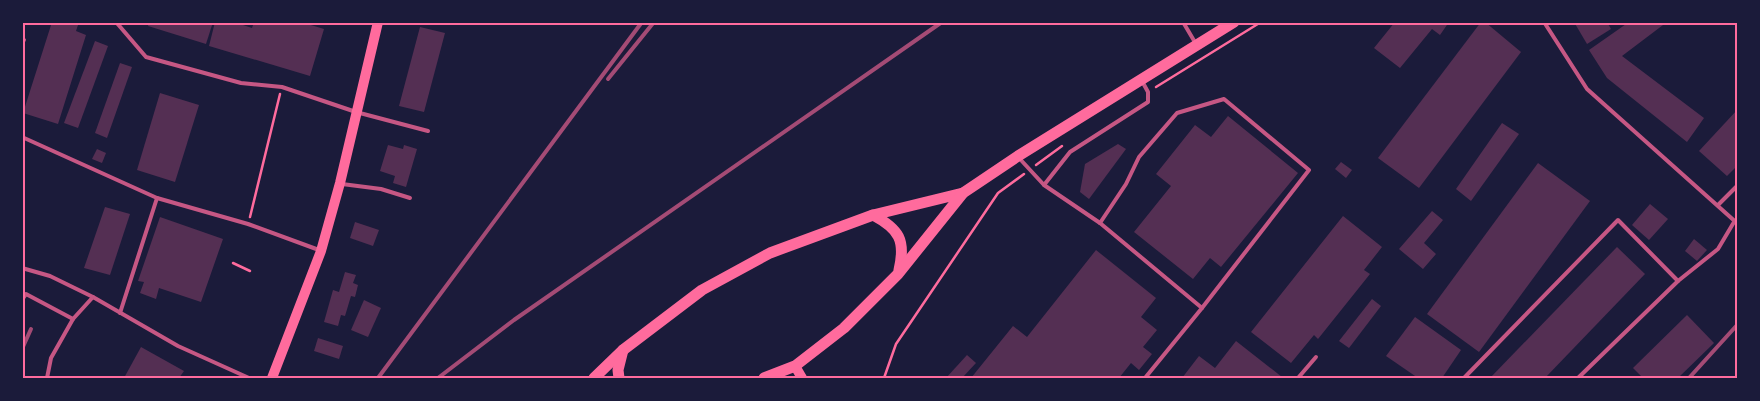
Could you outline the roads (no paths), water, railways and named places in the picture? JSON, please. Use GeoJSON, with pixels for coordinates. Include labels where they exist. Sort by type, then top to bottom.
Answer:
{"type":"FeatureCollection","features":[{"type":"Feature","properties":{"kind":"main road"},"geometry":{"type":"LineString","coordinates":[[272,378],[321,250],[340,183],[378,22]]}},
{"type":"Feature","properties":{"kind":"main road"},"geometry":{"type":"LineString","coordinates":[[764,378],[795,366],[844,328],[898,274],[963,193],[1018,156],[1234,22]]}},
{"type":"Feature","properties":{"kind":"main road"},"geometry":{"type":"LineString","coordinates":[[594,378],[623,350],[702,290],[762,258],[872,215],[963,193]]}},
{"type":"Feature","properties":{"kind":"main road"},"geometry":{"type":"LineString","coordinates":[[872,215],[889,224],[898,236],[903,252],[898,274]]}},
{"type":"Feature","properties":{"kind":"main road"},"geometry":{"type":"LineString","coordinates":[[619,378],[618,370],[623,350]]}},
{"type":"Feature","properties":{"kind":"main road"},"geometry":{"type":"LineString","coordinates":[[795,366],[802,378]]}},
{"type":"Feature","properties":{"kind":"lane"},"geometry":{"type":"LineString","coordinates":[[116,22],[146,57],[241,83],[282,87],[356,112],[428,131]]}},
{"type":"Feature","properties":{"kind":"lane"},"geometry":{"type":"LineString","coordinates":[[1183,22],[1197,45]]}},
{"type":"Feature","properties":{"kind":"lane"},"geometry":{"type":"LineString","coordinates":[[1544,22],[1587,89],[1736,223],[1718,249],[1678,280],[1578,378]]}},
{"type":"Feature","properties":{"kind":"lane"},"geometry":{"type":"LineString","coordinates":[[1044,185],[1070,152],[1148,102],[1148,92],[1142,80]]}},
{"type":"Feature","properties":{"kind":"lane"},"geometry":{"type":"LineString","coordinates":[[1100,223],[1126,184],[1139,157],[1177,113],[1224,99],[1309,170],[1202,308],[1144,378]]}},
{"type":"Feature","properties":{"kind":"lane"},"geometry":{"type":"LineString","coordinates":[[22,137],[157,198],[248,224],[321,250]]}},
{"type":"Feature","properties":{"kind":"lane"},"geometry":{"type":"LineString","coordinates":[[1018,156],[1044,185],[1100,223],[1202,308]]}},
{"type":"Feature","properties":{"kind":"lane"},"geometry":{"type":"LineString","coordinates":[[340,183],[381,189],[410,198]]}},
{"type":"Feature","properties":{"kind":"lane"},"geometry":{"type":"LineString","coordinates":[[1718,206],[1738,185]]}},
{"type":"Feature","properties":{"kind":"lane"},"geometry":{"type":"LineString","coordinates":[[120,313],[157,198]]}},
{"type":"Feature","properties":{"kind":"lane"},"geometry":{"type":"LineString","coordinates":[[1464,378],[1618,220],[1678,280]]}},
{"type":"Feature","properties":{"kind":"lane"},"geometry":{"type":"LineString","coordinates":[[22,268],[50,276],[93,297],[178,346],[249,378]]}},
{"type":"Feature","properties":{"kind":"lane"},"geometry":{"type":"LineString","coordinates":[[22,300],[26,294],[73,319]]}},
{"type":"Feature","properties":{"kind":"lane"},"geometry":{"type":"LineString","coordinates":[[47,378],[51,358],[73,319],[93,297]]}},
{"type":"Feature","properties":{"kind":"lane"},"geometry":{"type":"LineString","coordinates":[[1298,378],[1316,357]]}},
{"type":"Feature","properties":{"kind":"railway"},"geometry":{"type":"LineString","coordinates":[[378,378],[642,22]]}},
{"type":"Feature","properties":{"kind":"railway"},"geometry":{"type":"LineString","coordinates":[[608,79],[654,22]]}},
{"type":"Feature","properties":{"kind":"railway"},"geometry":{"type":"LineString","coordinates":[[438,378],[514,320],[942,22]]}},
{"type":"Feature","properties":{"kind":"railway"},"geometry":{"type":"LineString","coordinates":[[1689,378],[1738,324]]}},
{"type":"Feature","properties":{"kind":"railway"},"geometry":{"type":"LineString","coordinates":[[22,349],[31,329]]}}]}
